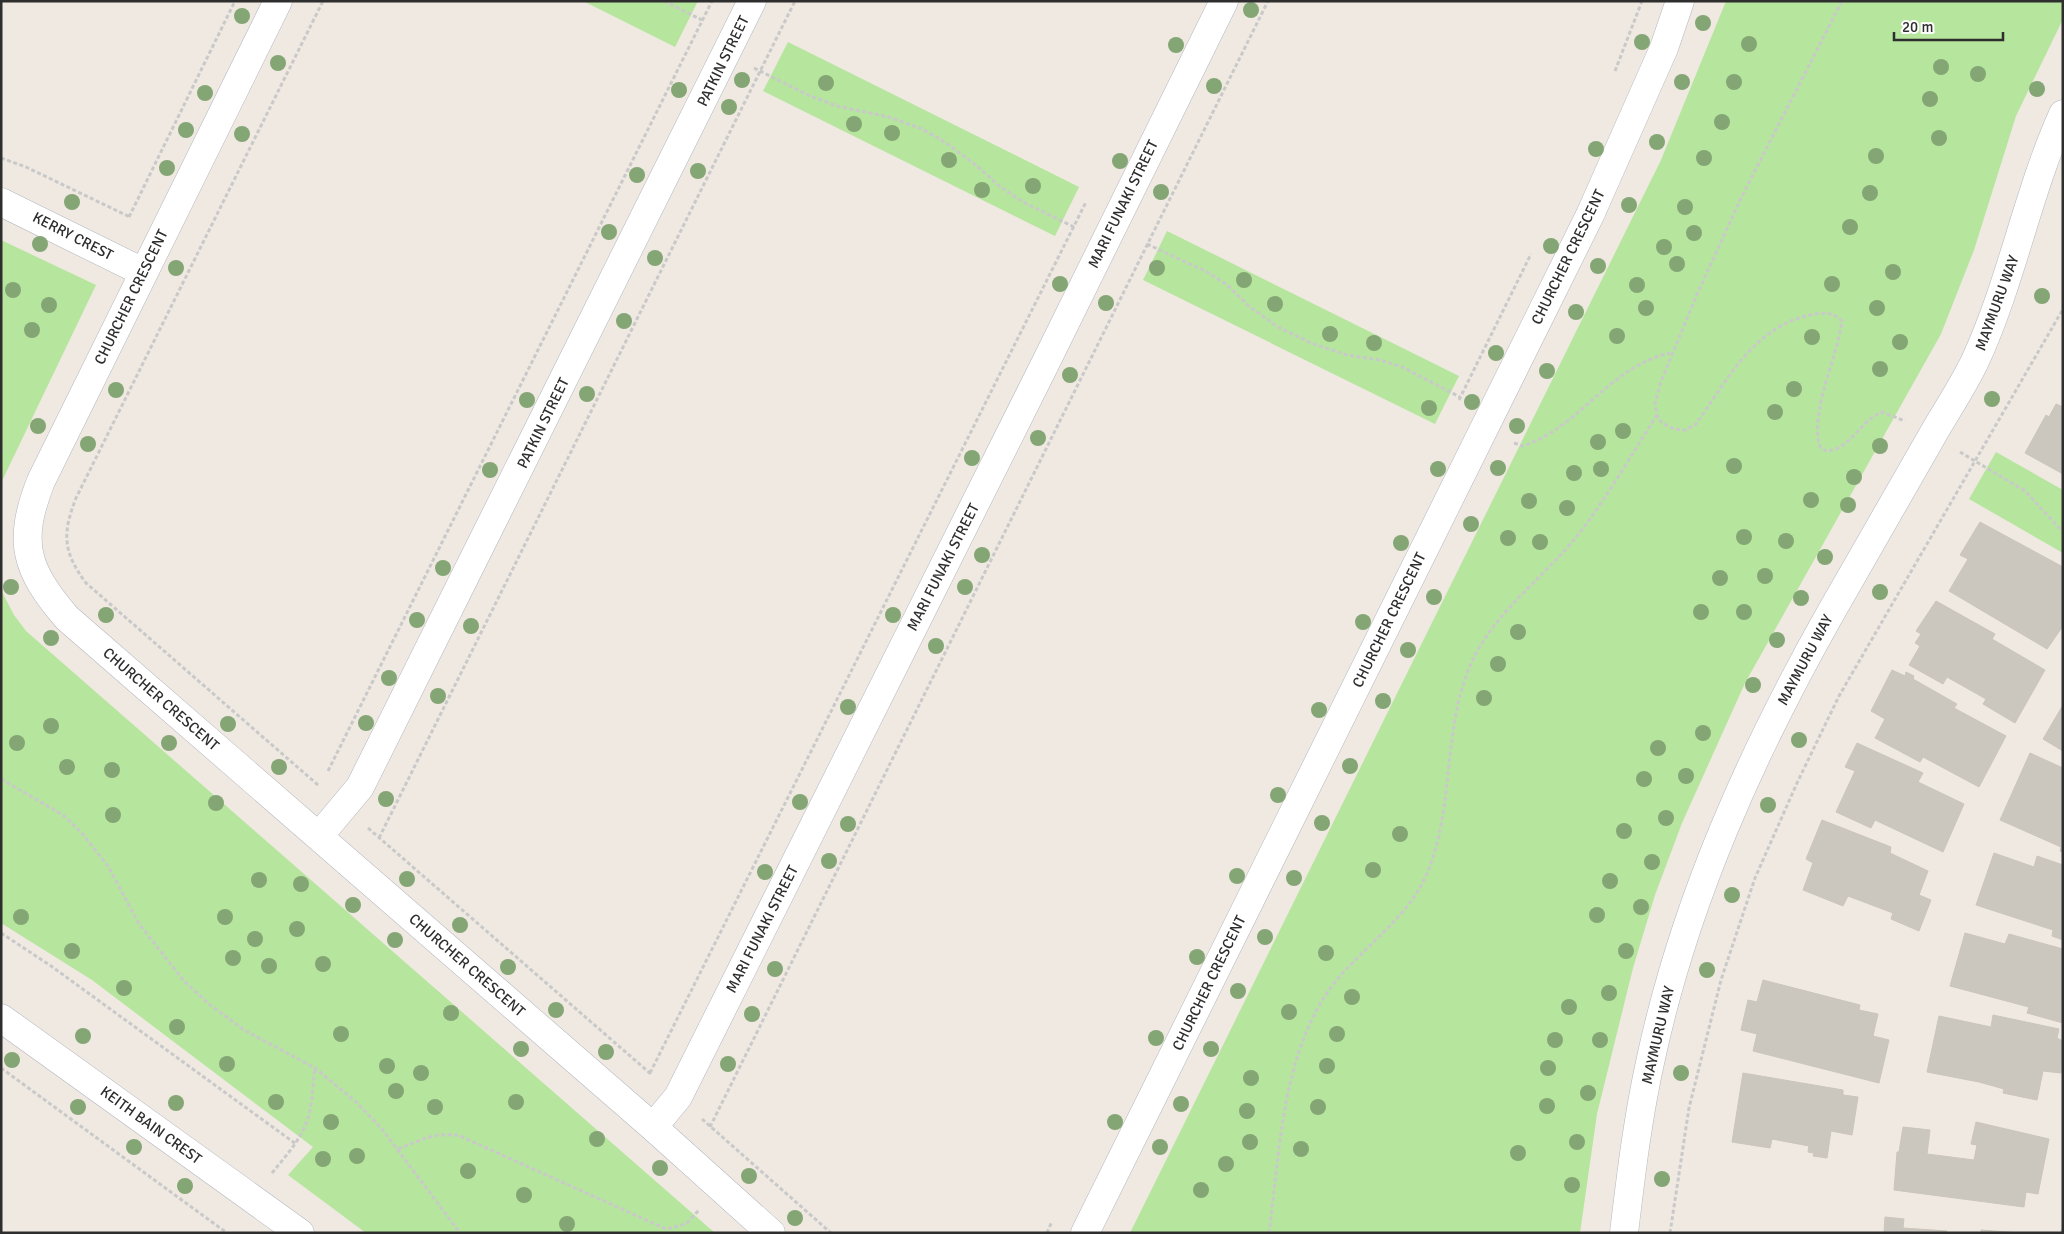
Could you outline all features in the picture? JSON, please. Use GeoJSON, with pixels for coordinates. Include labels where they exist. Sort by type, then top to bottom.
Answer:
{"type":"FeatureCollection","features":[{"type":"Feature","properties":{"kind":"street","name":"CHURCHER CRESCENT"},"geometry":{"type":"LineString","coordinates":[[278,1],[41,481],[29,511],[27,534],[34,572],[44,592],[67,618],[653,1127],[771,1233]]}},
{"type":"Feature","properties":{"kind":"street","name":"PATKIN STREET"},"geometry":{"type":"LineString","coordinates":[[319,836],[345,808],[360,787],[752,1]]}},
{"type":"Feature","properties":{"kind":"street","name":"MARI FUNAKI STREET"},"geometry":{"type":"LineString","coordinates":[[653,1127],[678,1097],[1224,1]]}},
{"type":"Feature","properties":{"kind":"street","name":"CHURCHER CRESCENT"},"geometry":{"type":"LineString","coordinates":[[1085,1233],[1590,215],[1664,48],[1680,1]]}},
{"type":"Feature","properties":{"kind":"street","name":"MAYMURU WAY"},"geometry":{"type":"LineString","coordinates":[[1624,1233],[1638,1126],[1650,1058],[1667,991],[1712,857],[1767,730],[1830,614],[1974,363],[1997,308],[2033,192],[2063,114]]}},
{"type":"Feature","properties":{"kind":"street","name":"KERRY CREST"},"geometry":{"type":"LineString","coordinates":[[1,202],[143,272]]}},
{"type":"Feature","properties":{"kind":"street","name":"KEITH BAIN CREST"},"geometry":{"type":"LineString","coordinates":[[1,1018],[252,1197],[287,1229]]}},
{"type":"Feature","properties":{"kind":"path"},"geometry":{"type":"LineString","coordinates":[[130,217],[235,1]]}},
{"type":"Feature","properties":{"kind":"path"},"geometry":{"type":"LineString","coordinates":[[323,1],[76,498],[67,521],[67,543],[73,565],[86,583],[320,787],[712,1]]}},
{"type":"Feature","properties":{"kind":"path"},"geometry":{"type":"LineString","coordinates":[[664,1],[702,20]]}},
{"type":"Feature","properties":{"kind":"path"},"geometry":{"type":"LineString","coordinates":[[379,838],[795,1]]}},
{"type":"Feature","properties":{"kind":"path"},"geometry":{"type":"LineString","coordinates":[[710,1127],[1268,1]]}},
{"type":"Feature","properties":{"kind":"path"},"geometry":{"type":"LineString","coordinates":[[1612,80],[1642,1]]}},
{"type":"Feature","properties":{"kind":"path"},"geometry":{"type":"LineString","coordinates":[[1842,1],[1742,196],[1671,353],[1655,404],[1657,415],[1662,423],[1686,430],[1696,424],[1747,352],[1759,341],[1781,325],[1795,318],[1819,313],[1836,315],[1842,321],[1840,337],[1828,368],[1818,432],[1820,447],[1826,451],[1839,447],[1876,414],[1882,412],[1908,423]]}},
{"type":"Feature","properties":{"kind":"path"},"geometry":{"type":"LineString","coordinates":[[693,38],[815,98],[837,106],[889,117],[922,129],[945,142],[977,166],[998,186],[1023,202],[1105,242]]}},
{"type":"Feature","properties":{"kind":"path"},"geometry":{"type":"LineString","coordinates":[[1,158],[26,167],[198,252]]}},
{"type":"Feature","properties":{"kind":"path"},"geometry":{"type":"LineString","coordinates":[[650,1073],[1086,200]]}},
{"type":"Feature","properties":{"kind":"path"},"geometry":{"type":"LineString","coordinates":[[1148,244],[1207,272],[1226,284],[1250,307],[1278,327],[1311,344],[1347,355],[1380,360],[1402,367],[1460,397]]}},
{"type":"Feature","properties":{"kind":"path"},"geometry":{"type":"LineString","coordinates":[[1456,405],[1534,248]]}},
{"type":"Feature","properties":{"kind":"path"},"geometry":{"type":"LineString","coordinates":[[1670,1233],[1689,1108],[1721,980],[1755,878],[1797,783],[1840,696],[2063,308]]}},
{"type":"Feature","properties":{"kind":"path"},"geometry":{"type":"LineString","coordinates":[[1508,442],[1523,446],[1556,430],[1576,417],[1601,390],[1625,372],[1653,357],[1671,353]]}},
{"type":"Feature","properties":{"kind":"path"},"geometry":{"type":"LineString","coordinates":[[1269,1233],[1288,1096],[1303,1038],[1315,1013],[1335,983],[1407,905],[1423,881],[1443,819],[1456,722],[1462,688],[1470,665],[1500,617],[1576,536],[1657,415]]}},
{"type":"Feature","properties":{"kind":"path"},"geometry":{"type":"LineString","coordinates":[[1974,460],[2025,491],[2063,532]]}},
{"type":"Feature","properties":{"kind":"path"},"geometry":{"type":"LineString","coordinates":[[1,779],[64,815],[86,838],[108,866],[139,924],[184,981],[210,1005],[244,1030],[315,1068],[356,1102],[398,1149],[460,1233]]}},
{"type":"Feature","properties":{"kind":"path"},"geometry":{"type":"LineString","coordinates":[[345,808],[678,1097],[830,1233]]}},
{"type":"Feature","properties":{"kind":"path"},"geometry":{"type":"LineString","coordinates":[[1,933],[51,966],[296,1144]]}},
{"type":"Feature","properties":{"kind":"path"},"geometry":{"type":"LineString","coordinates":[[1,1068],[227,1233],[252,1197],[296,1144],[305,1127],[311,1105],[315,1068]]}},
{"type":"Feature","properties":{"kind":"path"},"geometry":{"type":"LineString","coordinates":[[398,1149],[447,1133],[460,1136],[666,1229],[686,1224],[746,1158]]}},
{"type":"Feature","properties":{"kind":"path"},"geometry":{"type":"LineString","coordinates":[[2062,1233],[2063,1225]]}},
{"type":"Feature","properties":{"kind":"green space"},"geometry":{"type":"Polygon","coordinates":[[[583,1],[698,1],[675,47],[583,1]]]}},
{"type":"Feature","properties":{"kind":"green space"},"geometry":{"type":"Polygon","coordinates":[[[1726,1],[2063,1],[2063,19],[2016,116],[1974,250],[1941,334],[1745,683],[1682,823],[1655,895],[1633,968],[1597,1114],[1580,1233],[1130,1233],[1661,160],[1726,1]]]}},
{"type":"Feature","properties":{"kind":"green space"},"geometry":{"type":"Polygon","coordinates":[[[788,42],[1079,187],[1055,236],[763,91],[788,42]]]}},
{"type":"Feature","properties":{"kind":"green space"},"geometry":{"type":"Polygon","coordinates":[[[1167,231],[1459,376],[1435,424],[1143,280],[1167,231]]]}},
{"type":"Feature","properties":{"kind":"green space"},"geometry":{"type":"Polygon","coordinates":[[[1,240],[96,285],[1,483],[1,240]]]}},
{"type":"Feature","properties":{"kind":"green space"},"geometry":{"type":"Polygon","coordinates":[[[1996,452],[2063,490],[2063,553],[1969,499],[1996,452]]]}},
{"type":"Feature","properties":{"kind":"green space"},"geometry":{"type":"Polygon","coordinates":[[[1,590],[14,615],[26,631],[715,1233],[366,1233],[288,1175],[313,1147],[92,980],[1,923],[1,590]]]}},
{"type":"Feature","properties":{"kind":"building"},"geometry":{"type":"Polygon","coordinates":[[[2056,404],[2063,407],[2063,474],[2025,453],[2046,415],[2049,417],[2056,404]]]}},
{"type":"Feature","properties":{"kind":"building"},"geometry":{"type":"Polygon","coordinates":[[[1980,522],[2063,567],[2063,626],[2047,649],[1949,591],[1968,559],[1960,555],[1980,522]]]}},
{"type":"Feature","properties":{"kind":"building"},"geometry":{"type":"Polygon","coordinates":[[[1936,601],[1995,634],[1992,639],[2045,670],[2015,723],[1983,704],[1986,699],[1947,677],[1943,684],[1909,665],[1920,646],[1915,643],[1921,634],[1916,631],[1936,601]]]}},
{"type":"Feature","properties":{"kind":"building"},"geometry":{"type":"Polygon","coordinates":[[[1892,670],[1905,676],[1906,672],[1914,676],[1913,679],[1957,704],[1954,708],[2006,736],[1979,787],[1923,757],[1920,762],[1875,738],[1885,719],[1871,711],[1892,670]]]}},
{"type":"Feature","properties":{"kind":"building"},"geometry":{"type":"Polygon","coordinates":[[[2063,705],[2063,751],[2043,739],[2063,705]]]}},
{"type":"Feature","properties":{"kind":"building"},"geometry":{"type":"Polygon","coordinates":[[[1857,743],[1923,773],[1918,782],[1964,804],[1943,852],[1875,820],[1871,828],[1836,812],[1855,771],[1845,767],[1857,743]]]}},
{"type":"Feature","properties":{"kind":"building"},"geometry":{"type":"Polygon","coordinates":[[[2030,753],[2063,768],[2063,852],[2060,851],[2061,847],[2000,820],[2030,753]]]}},
{"type":"Feature","properties":{"kind":"building"},"geometry":{"type":"Polygon","coordinates":[[[1822,820],[1891,847],[1890,853],[1928,871],[1919,895],[1931,900],[1919,931],[1891,919],[1893,913],[1848,896],[1843,906],[1803,890],[1813,863],[1806,859],[1822,820]]]}},
{"type":"Feature","properties":{"kind":"building"},"geometry":{"type":"Polygon","coordinates":[[[1994,853],[2034,867],[2037,856],[2063,865],[2063,940],[2052,936],[2053,930],[1976,905],[1994,853]]]}},
{"type":"Feature","properties":{"kind":"building"},"geometry":{"type":"Polygon","coordinates":[[[1965,933],[2005,944],[2009,934],[2063,949],[2063,1023],[2027,1013],[2029,1007],[1950,986],[1965,933]]]}},
{"type":"Feature","properties":{"kind":"building"},"geometry":{"type":"Polygon","coordinates":[[[1763,980],[1860,1005],[1859,1010],[1878,1014],[1873,1036],[1889,1040],[1879,1083],[1753,1051],[1757,1034],[1741,1030],[1748,1000],[1757,1002],[1763,980]]]}},
{"type":"Feature","properties":{"kind":"building"},"geometry":{"type":"Polygon","coordinates":[[[1993,1015],[2059,1029],[2057,1038],[2063,1041],[2061,1073],[2043,1071],[2037,1100],[2003,1093],[2004,1089],[1979,1082],[1927,1072],[1939,1016],[1991,1027],[1993,1015]]]}},
{"type":"Feature","properties":{"kind":"building"},"geometry":{"type":"Polygon","coordinates":[[[1743,1073],[1843,1090],[1843,1095],[1858,1097],[1852,1135],[1831,1131],[1827,1158],[1813,1156],[1814,1153],[1808,1152],[1809,1146],[1772,1139],[1770,1148],[1732,1142],[1743,1073]]]}},
{"type":"Feature","properties":{"kind":"building"},"geometry":{"type":"Polygon","coordinates":[[[1976,1122],[2049,1139],[2038,1194],[2026,1192],[2024,1207],[1894,1190],[1897,1152],[1899,1152],[1903,1127],[1930,1130],[1927,1154],[1974,1160],[1977,1145],[1971,1144],[1976,1122]]]}},
{"type":"Feature","properties":{"kind":"building"},"geometry":{"type":"Polygon","coordinates":[[[1885,1217],[1904,1219],[1903,1228],[1947,1231],[1947,1233],[1884,1233],[1885,1217]]]}},
{"type":"Feature","properties":{"kind":"building"},"geometry":{"type":"Polygon","coordinates":[[[1981,1230],[2020,1233],[1981,1233],[1981,1230]]]}}]}
